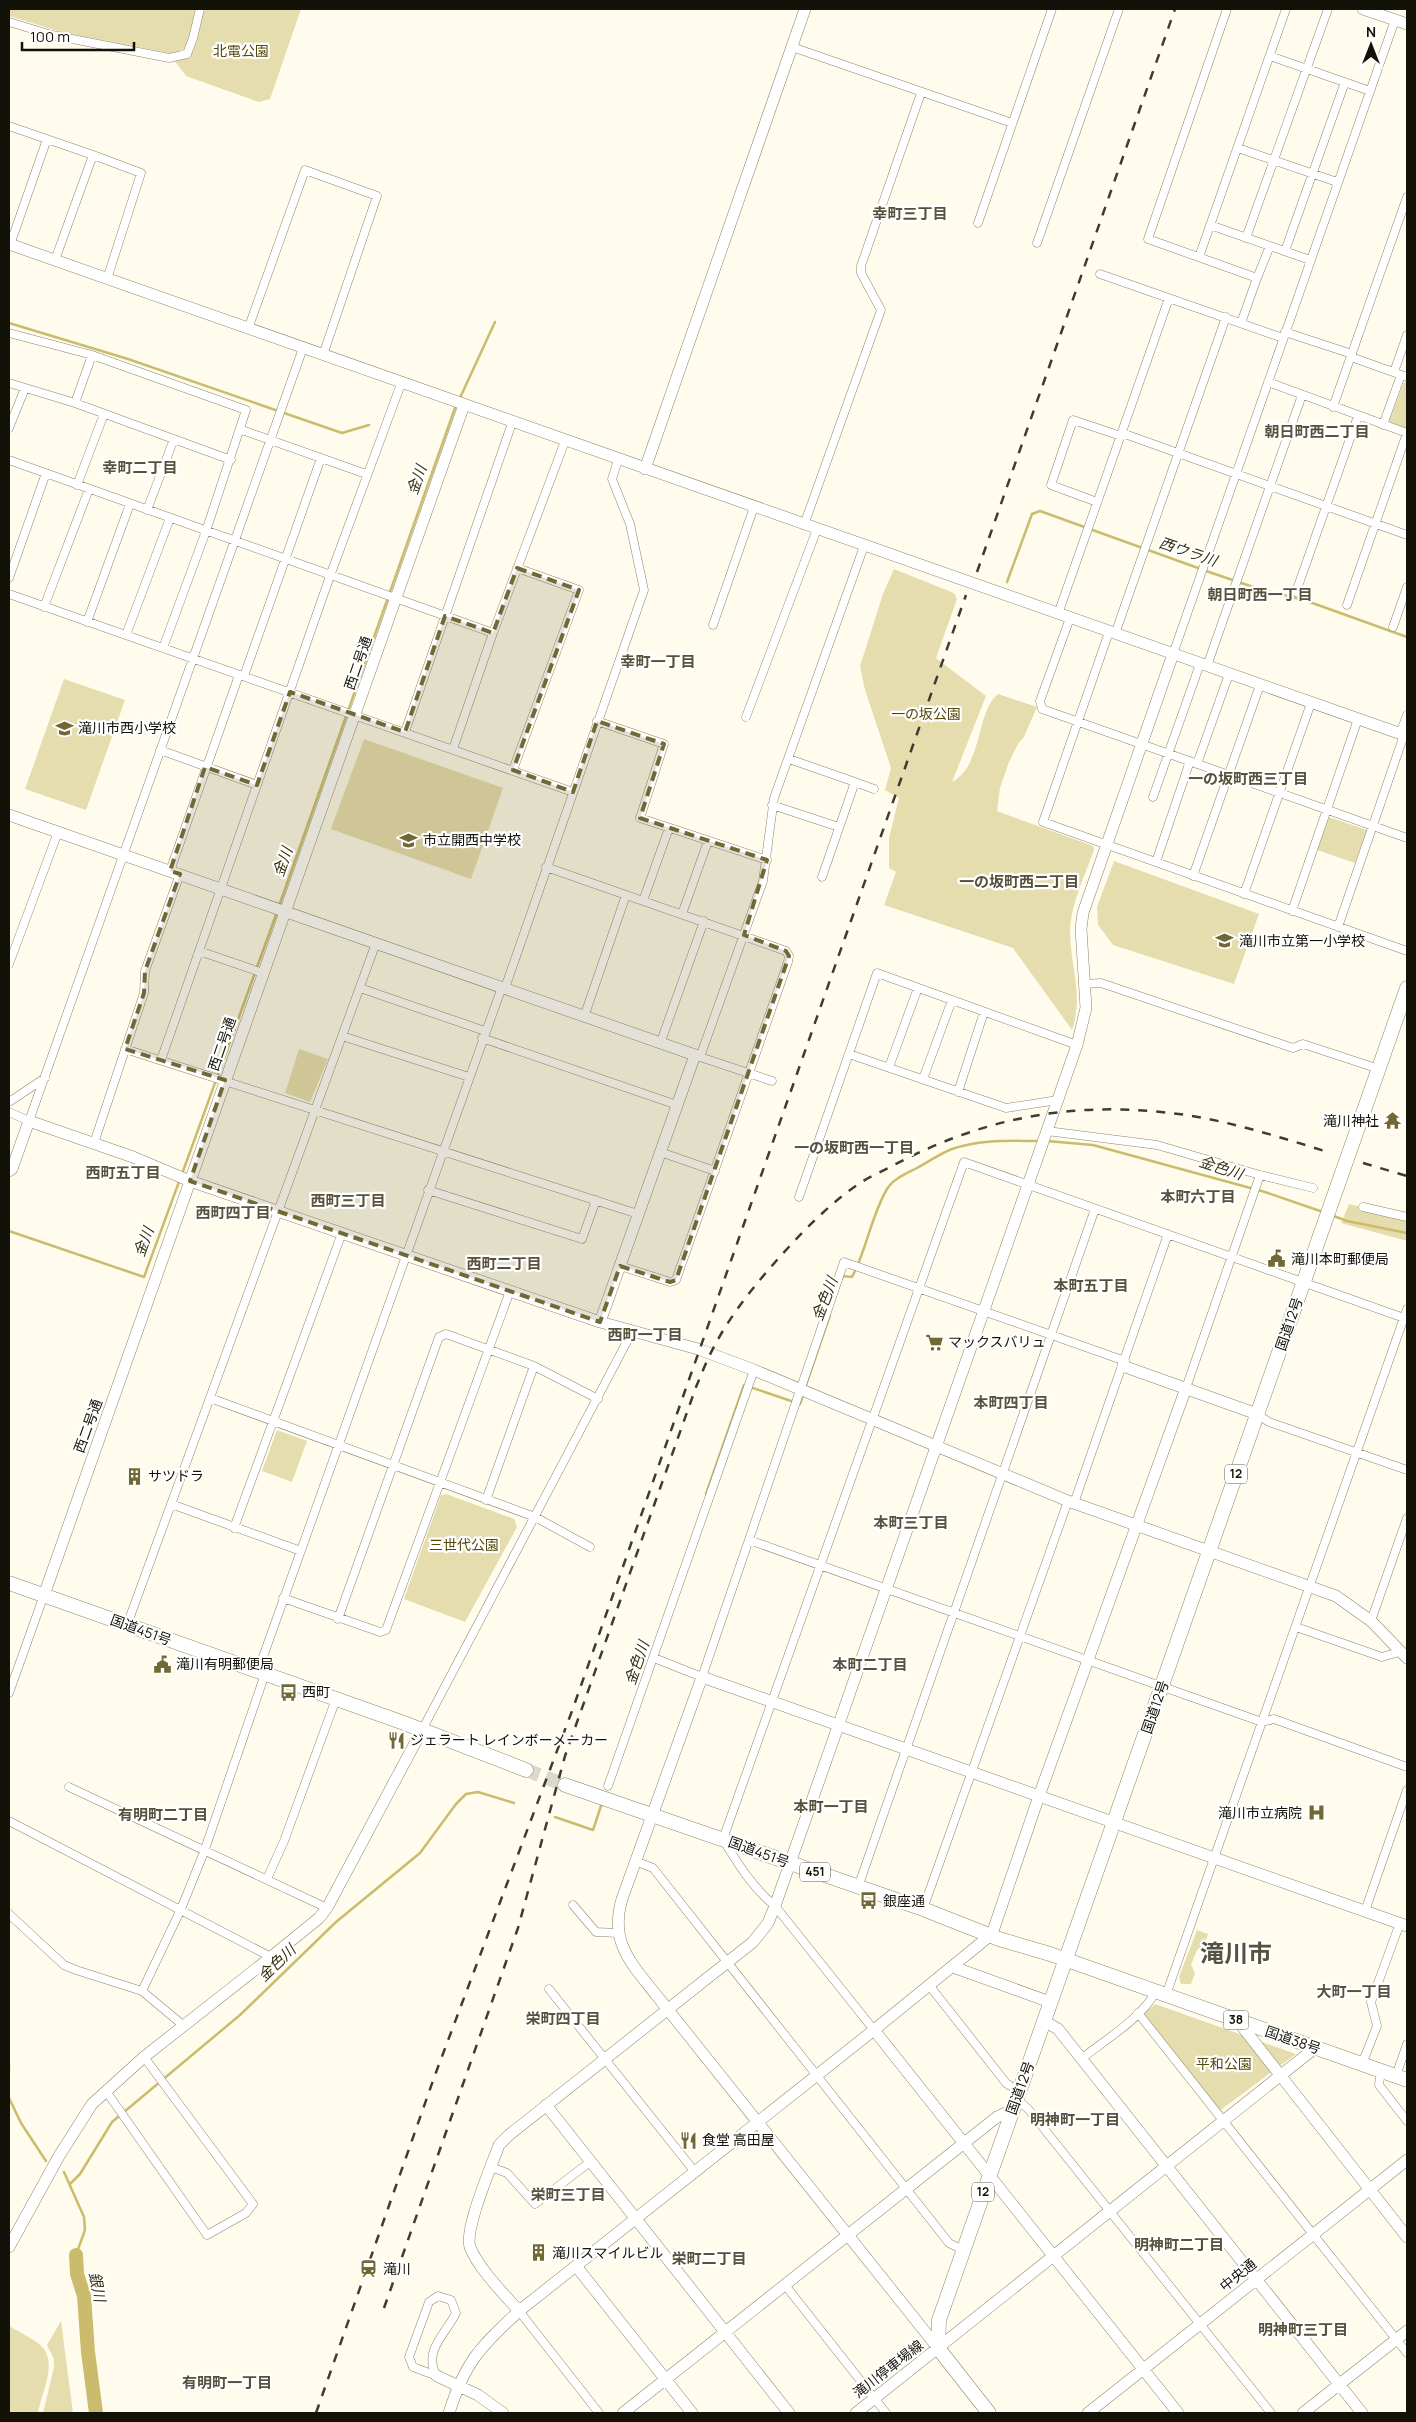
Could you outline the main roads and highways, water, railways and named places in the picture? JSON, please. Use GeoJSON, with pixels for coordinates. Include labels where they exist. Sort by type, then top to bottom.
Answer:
{"type":"FeatureCollection","features":[{"type":"Feature","properties":{"kind":"highway","name":"国道12号"},"geometry":{"type":"LineString","coordinates":[[989,2413],[938,2348],[939,2320],[1257,1414],[1406,997]]}},
{"type":"Feature","properties":{"kind":"highway","name":"国道451号"},"geometry":{"type":"LineString","coordinates":[[9,1583],[422,1730],[526,1770]]}},
{"type":"Feature","properties":{"kind":"highway","name":"国道451号"},"geometry":{"type":"LineString","coordinates":[[565,1785],[922,1909],[992,1934],[1000,1939],[1065,1960]]}},
{"type":"Feature","properties":{"kind":"highway","name":"国道38号"},"geometry":{"type":"LineString","coordinates":[[1065,1960],[1402,2078]]}},
{"type":"Feature","properties":{"kind":"waterway","name":"金川"},"geometry":{"type":"LineString","coordinates":[[459,400],[495,322]]}},
{"type":"Feature","properties":{"kind":"waterway"},"geometry":{"type":"LineString","coordinates":[[9,323],[128,359],[342,433],[369,425]]}},
{"type":"Feature","properties":{"kind":"waterway","name":"金川"},"geometry":{"type":"LineString","coordinates":[[279,906],[456,405]]}},
{"type":"Feature","properties":{"kind":"waterway","name":"西ウラ川"},"geometry":{"type":"LineString","coordinates":[[1007,582],[1032,514],[1040,511],[1209,572],[1259,589],[1304,600],[1407,637]]}},
{"type":"Feature","properties":{"kind":"waterway","name":"金川"},"geometry":{"type":"LineString","coordinates":[[182,1174],[277,912]]}},
{"type":"Feature","properties":{"kind":"waterway","name":"金色川"},"geometry":{"type":"LineString","coordinates":[[842,1279],[843,1276],[852,1277],[882,1199],[890,1185],[903,1175],[942,1153],[963,1146],[995,1141],[1039,1141]]}},
{"type":"Feature","properties":{"kind":"waterway","name":"金色川"},"geometry":{"type":"LineString","coordinates":[[1047,1141],[1093,1145],[1265,1192],[1323,1212]]}},
{"type":"Feature","properties":{"kind":"waterway","name":"金川"},"geometry":{"type":"LineString","coordinates":[[9,1231],[144,1277],[180,1179]]}},
{"type":"Feature","properties":{"kind":"waterway","name":"金色川"},"geometry":{"type":"LineString","coordinates":[[1331,1215],[1347,1221],[1407,1233]]}},
{"type":"Feature","properties":{"kind":"waterway","name":"金色川"},"geometry":{"type":"LineString","coordinates":[[805,1388],[830,1315]]}},
{"type":"Feature","properties":{"kind":"waterway","name":"金色川"},"geometry":{"type":"LineString","coordinates":[[706,1494],[744,1385],[800,1404],[804,1393]]}},
{"type":"Feature","properties":{"kind":"waterway","name":"金色川"},"geometry":{"type":"LineString","coordinates":[[70,2184],[80,2174],[112,2122],[240,2015],[336,1922],[420,1853],[456,1804],[466,1794],[478,1792],[514,1803]]}},
{"type":"Feature","properties":{"kind":"waterway","name":"金色川"},"geometry":{"type":"LineString","coordinates":[[555,1817],[593,1830],[602,1803]]}},
{"type":"Feature","properties":{"kind":"waterway","name":"銀川"},"geometry":{"type":"LineString","coordinates":[[9,2065],[9,2071]]}},
{"type":"Feature","properties":{"kind":"waterway","name":"銀川"},"geometry":{"type":"LineString","coordinates":[[9,2098],[21,2123],[46,2161]]}},
{"type":"Feature","properties":{"kind":"waterway","name":"銀川"},"geometry":{"type":"LineString","coordinates":[[64,2172],[84,2217],[85,2230],[76,2255]]}},
{"type":"Feature","properties":{"kind":"waterway","name":"銀川"},"geometry":{"type":"LineString","coordinates":[[76,2255],[77,2274],[84,2296],[88,2352],[96,2413]]}},
{"type":"Feature","properties":{"kind":"tunnel"},"geometry":{"type":"LineString","coordinates":[[526,1770],[565,1785]]}},
{"type":"Feature","properties":{"kind":"railway"},"geometry":{"type":"LineString","coordinates":[[977,572],[1175,9]]}},
{"type":"Feature","properties":{"kind":"railway"},"geometry":{"type":"LineString","coordinates":[[316,2413],[435,2075],[572,1711],[966,595]]}},
{"type":"Feature","properties":{"kind":"railway"},"geometry":{"type":"LineString","coordinates":[[384,2308],[518,1928],[565,1756],[696,1387],[722,1332],[760,1279],[816,1219],[860,1183],[926,1149],[958,1136],[1023,1118],[1091,1110],[1182,1114],[1268,1134],[1331,1153]]}},
{"type":"Feature","properties":{"kind":"railway"},"geometry":{"type":"LineString","coordinates":[[1363,1163],[1407,1176]]}},
{"type":"Feature","properties":{"kind":"place","name":"滝川市西小学校"},"geometry":{"type":"Point","coordinates":[64,728]}},
{"type":"Feature","properties":{"kind":"place","name":"市立開西中学校"},"geometry":{"type":"Point","coordinates":[409,840]}},
{"type":"Feature","properties":{"kind":"place","name":"滝川市立第一小学校"},"geometry":{"type":"Point","coordinates":[1225,941]}},
{"type":"Feature","properties":{"kind":"place","name":"滝川神社"},"geometry":{"type":"Point","coordinates":[1393,1121]}},
{"type":"Feature","properties":{"kind":"place","name":"滝川本町郵便局"},"geometry":{"type":"Point","coordinates":[1277,1259]}},
{"type":"Feature","properties":{"kind":"place","name":"マックスバリュ"},"geometry":{"type":"Point","coordinates":[934,1342]}},
{"type":"Feature","properties":{"kind":"place","name":"サツドラ"},"geometry":{"type":"Point","coordinates":[134,1476]}},
{"type":"Feature","properties":{"kind":"place","name":"滝川有明郵便局"},"geometry":{"type":"Point","coordinates":[162,1664]}},
{"type":"Feature","properties":{"kind":"place","name":"西町"},"geometry":{"type":"Point","coordinates":[288,1692]}},
{"type":"Feature","properties":{"kind":"place","name":"ジェラート レインボーメーカー"},"geometry":{"type":"Point","coordinates":[396,1740]}},
{"type":"Feature","properties":{"kind":"place","name":"滝川市立病院"},"geometry":{"type":"Point","coordinates":[1316,1813]}},
{"type":"Feature","properties":{"kind":"place","name":"銀座通"},"geometry":{"type":"Point","coordinates":[869,1901]}},
{"type":"Feature","properties":{"kind":"place","name":"食堂 高田屋"},"geometry":{"type":"Point","coordinates":[688,2140]}},
{"type":"Feature","properties":{"kind":"place","name":"滝川スマイルビル"},"geometry":{"type":"Point","coordinates":[538,2253]}},
{"type":"Feature","properties":{"kind":"place","name":"滝川"},"geometry":{"type":"Point","coordinates":[369,2269]}},
{"type":"Feature","properties":{"kind":"district","name":"幸町三丁目"},"geometry":{"type":"Point","coordinates":[910,214]}},
{"type":"Feature","properties":{"kind":"district","name":"朝日町西二丁目"},"geometry":{"type":"Point","coordinates":[1317,432]}},
{"type":"Feature","properties":{"kind":"district","name":"幸町二丁目"},"geometry":{"type":"Point","coordinates":[140,468]}},
{"type":"Feature","properties":{"kind":"district","name":"朝日町西一丁目"},"geometry":{"type":"Point","coordinates":[1260,595]}},
{"type":"Feature","properties":{"kind":"district","name":"幸町一丁目"},"geometry":{"type":"Point","coordinates":[658,662]}},
{"type":"Feature","properties":{"kind":"district","name":"一の坂町西三丁目"},"geometry":{"type":"Point","coordinates":[1248,779]}},
{"type":"Feature","properties":{"kind":"district","name":"一の坂町西二丁目"},"geometry":{"type":"Point","coordinates":[1019,882]}},
{"type":"Feature","properties":{"kind":"district","name":"一の坂町西一丁目"},"geometry":{"type":"Point","coordinates":[854,1148]}},
{"type":"Feature","properties":{"kind":"district","name":"西町五丁目"},"geometry":{"type":"Point","coordinates":[123,1173]}},
{"type":"Feature","properties":{"kind":"district","name":"本町六丁目"},"geometry":{"type":"Point","coordinates":[1198,1197]}},
{"type":"Feature","properties":{"kind":"district","name":"西町三丁目"},"geometry":{"type":"Point","coordinates":[348,1201]}},
{"type":"Feature","properties":{"kind":"district","name":"西町四丁目"},"geometry":{"type":"Point","coordinates":[233,1213]}},
{"type":"Feature","properties":{"kind":"district","name":"西町二丁目"},"geometry":{"type":"Point","coordinates":[504,1264]}},
{"type":"Feature","properties":{"kind":"district","name":"本町五丁目"},"geometry":{"type":"Point","coordinates":[1091,1286]}},
{"type":"Feature","properties":{"kind":"district","name":"西町一丁目"},"geometry":{"type":"Point","coordinates":[645,1335]}},
{"type":"Feature","properties":{"kind":"district","name":"本町四丁目"},"geometry":{"type":"Point","coordinates":[1011,1403]}},
{"type":"Feature","properties":{"kind":"district","name":"本町三丁目"},"geometry":{"type":"Point","coordinates":[911,1523]}},
{"type":"Feature","properties":{"kind":"district","name":"本町二丁目"},"geometry":{"type":"Point","coordinates":[870,1665]}},
{"type":"Feature","properties":{"kind":"district","name":"本町一丁目"},"geometry":{"type":"Point","coordinates":[831,1807]}},
{"type":"Feature","properties":{"kind":"district","name":"有明町二丁目"},"geometry":{"type":"Point","coordinates":[163,1815]}},
{"type":"Feature","properties":{"kind":"district","name":"滝川市"},"geometry":{"type":"Point","coordinates":[1236,1954]}},
{"type":"Feature","properties":{"kind":"district","name":"大町一丁目"},"geometry":{"type":"Point","coordinates":[1354,1992]}},
{"type":"Feature","properties":{"kind":"district","name":"栄町四丁目"},"geometry":{"type":"Point","coordinates":[563,2019]}},
{"type":"Feature","properties":{"kind":"district","name":"明神町一丁目"},"geometry":{"type":"Point","coordinates":[1075,2120]}},
{"type":"Feature","properties":{"kind":"district","name":"栄町三丁目"},"geometry":{"type":"Point","coordinates":[568,2195]}},
{"type":"Feature","properties":{"kind":"district","name":"明神町二丁目"},"geometry":{"type":"Point","coordinates":[1179,2245]}},
{"type":"Feature","properties":{"kind":"district","name":"栄町二丁目"},"geometry":{"type":"Point","coordinates":[709,2259]}},
{"type":"Feature","properties":{"kind":"district","name":"明神町三丁目"},"geometry":{"type":"Point","coordinates":[1303,2330]}},
{"type":"Feature","properties":{"kind":"district","name":"有明町一丁目"},"geometry":{"type":"Point","coordinates":[227,2383]}},
{"type":"Feature","properties":{"kind":"park label","name":"北電公園"},"geometry":{"type":"Point","coordinates":[241,51]}},
{"type":"Feature","properties":{"kind":"park label","name":"一の坂公園"},"geometry":{"type":"Point","coordinates":[926,714]}},
{"type":"Feature","properties":{"kind":"park label","name":"三世代公園"},"geometry":{"type":"Point","coordinates":[464,1545]}},
{"type":"Feature","properties":{"kind":"park label","name":"平和公園"},"geometry":{"type":"Point","coordinates":[1224,2064]}}]}
